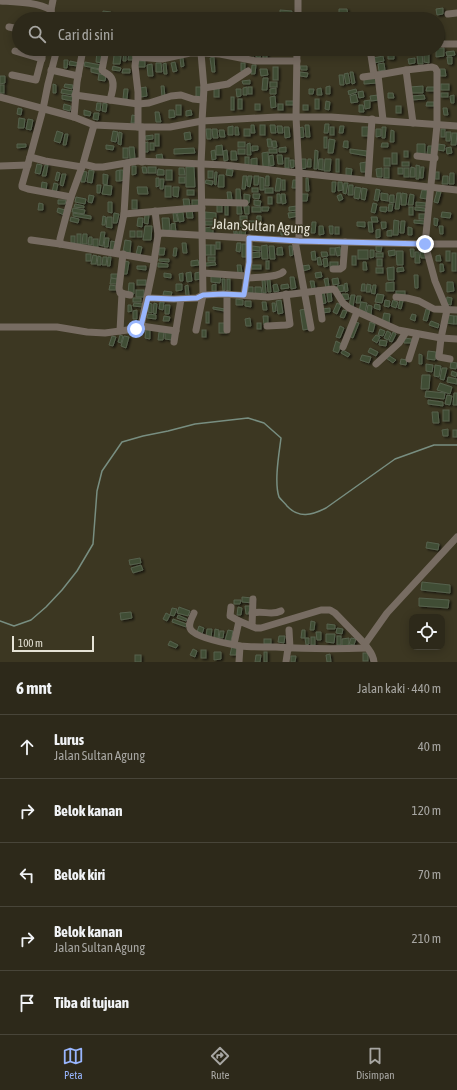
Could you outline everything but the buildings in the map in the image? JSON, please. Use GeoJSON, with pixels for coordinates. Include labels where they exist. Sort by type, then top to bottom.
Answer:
{"type":"FeatureCollection","features":[{"type":"Feature","properties":{"kind":"street"},"geometry":{"type":"LineString","coordinates":[[0,1],[19,2],[46,7],[51,10],[53,0]]}},
{"type":"Feature","properties":{"kind":"street"},"geometry":{"type":"LineString","coordinates":[[298,0],[298,12]]}},
{"type":"Feature","properties":{"kind":"street"},"geometry":{"type":"LineString","coordinates":[[448,14],[457,13]]}},
{"type":"Feature","properties":{"kind":"street"},"geometry":{"type":"LineString","coordinates":[[445,44],[457,44]]}},
{"type":"Feature","properties":{"kind":"street"},"geometry":{"type":"LineString","coordinates":[[32,56],[42,59]]}},
{"type":"Feature","properties":{"kind":"street"},"geometry":{"type":"LineString","coordinates":[[12,75],[36,80],[43,56]]}},
{"type":"Feature","properties":{"kind":"street"},"geometry":{"type":"LineString","coordinates":[[56,56],[22,187],[71,197]]}},
{"type":"Feature","properties":{"kind":"street"},"geometry":{"type":"LineString","coordinates":[[74,117],[75,95],[82,56]]}},
{"type":"Feature","properties":{"kind":"street"},"geometry":{"type":"LineString","coordinates":[[105,56],[102,70],[112,79],[113,88],[110,100]]}},
{"type":"Feature","properties":{"kind":"street"},"geometry":{"type":"LineString","coordinates":[[142,162],[135,66],[136,58],[162,59],[176,56]]}},
{"type":"Feature","properties":{"kind":"street"},"geometry":{"type":"LineString","coordinates":[[196,330],[203,295],[201,164],[204,88],[202,56]]}},
{"type":"Feature","properties":{"kind":"street"},"geometry":{"type":"LineString","coordinates":[[230,56],[256,61],[297,61]]}},
{"type":"Feature","properties":{"kind":"street"},"geometry":{"type":"LineString","coordinates":[[297,56],[296,117],[299,173],[297,241],[311,328]]}},
{"type":"Feature","properties":{"kind":"street"},"geometry":{"type":"LineString","coordinates":[[372,56],[383,120]]}},
{"type":"Feature","properties":{"kind":"street"},"geometry":{"type":"LineString","coordinates":[[363,77],[432,67],[437,71],[437,125],[425,244],[436,284],[447,310],[439,356],[450,359]]}},
{"type":"Feature","properties":{"kind":"street"},"geometry":{"type":"LineString","coordinates":[[51,70],[78,76]]}},
{"type":"Feature","properties":{"kind":"street"},"geometry":{"type":"LineString","coordinates":[[406,70],[413,123]]}},
{"type":"Feature","properties":{"kind":"street"},"geometry":{"type":"LineString","coordinates":[[204,88],[228,84],[248,71]]}},
{"type":"Feature","properties":{"kind":"street"},"geometry":{"type":"LineString","coordinates":[[75,95],[138,104],[149,103],[171,96],[181,95],[193,99],[203,100]]}},
{"type":"Feature","properties":{"kind":"street"},"geometry":{"type":"LineString","coordinates":[[0,97],[74,117],[94,124],[140,127],[170,127],[202,121],[296,117],[372,119],[457,126]]}},
{"type":"Feature","properties":{"kind":"street"},"geometry":{"type":"LineString","coordinates":[[368,180],[372,119]]}},
{"type":"Feature","properties":{"kind":"street"},"geometry":{"type":"LineString","coordinates":[[60,244],[71,197],[94,124]]}},
{"type":"Feature","properties":{"kind":"street"},"geometry":{"type":"LineString","coordinates":[[418,156],[434,158]]}},
{"type":"Feature","properties":{"kind":"street"},"geometry":{"type":"LineString","coordinates":[[30,157],[45,161],[95,167],[103,167],[127,162],[201,164],[457,190]]}},
{"type":"Feature","properties":{"kind":"street"},"geometry":{"type":"LineString","coordinates":[[120,331],[122,293],[119,291],[120,254],[127,162]]}},
{"type":"Feature","properties":{"kind":"street"},"geometry":{"type":"LineString","coordinates":[[0,166],[28,165]]}},
{"type":"Feature","properties":{"kind":"street"},"geometry":{"type":"LineString","coordinates":[[124,214],[155,212],[202,205],[246,203]]}},
{"type":"Feature","properties":{"kind":"street"},"geometry":{"type":"LineString","coordinates":[[141,326],[148,298],[158,235],[155,212]]}},
{"type":"Feature","properties":{"kind":"street","name":"Jalan Sultan Agung"},"geometry":{"type":"LineString","coordinates":[[158,235],[161,233],[297,241],[457,244]]}},
{"type":"Feature","properties":{"kind":"street"},"geometry":{"type":"LineString","coordinates":[[244,295],[249,262],[249,238]]}},
{"type":"Feature","properties":{"kind":"street"},"geometry":{"type":"LineString","coordinates":[[31,240],[154,260]]}},
{"type":"Feature","properties":{"kind":"street"},"geometry":{"type":"LineString","coordinates":[[333,269],[343,267],[345,242]]}},
{"type":"Feature","properties":{"kind":"street"},"geometry":{"type":"LineString","coordinates":[[203,273],[247,277],[273,276],[279,275],[283,272]]}},
{"type":"Feature","properties":{"kind":"street"},"geometry":{"type":"LineString","coordinates":[[148,298],[181,299],[197,298],[203,295],[227,294],[268,297],[333,289],[343,303],[349,308],[402,331],[441,338],[457,339]]}},
{"type":"Feature","properties":{"kind":"street"},"geometry":{"type":"LineString","coordinates":[[318,291],[322,319]]}},
{"type":"Feature","properties":{"kind":"street"},"geometry":{"type":"LineString","coordinates":[[122,293],[130,295]]}},
{"type":"Feature","properties":{"kind":"street"},"geometry":{"type":"LineString","coordinates":[[226,330],[227,294]]}},
{"type":"Feature","properties":{"kind":"street"},"geometry":{"type":"LineString","coordinates":[[267,326],[290,324],[286,294]]}},
{"type":"Feature","properties":{"kind":"street"},"geometry":{"type":"LineString","coordinates":[[396,297],[407,298],[434,309],[457,310]]}},
{"type":"Feature","properties":{"kind":"street"},"geometry":{"type":"LineString","coordinates":[[174,342],[181,299]]}},
{"type":"Feature","properties":{"kind":"street"},"geometry":{"type":"LineString","coordinates":[[343,347],[357,312]]}},
{"type":"Feature","properties":{"kind":"street"},"geometry":{"type":"LineString","coordinates":[[0,327],[46,326],[105,333],[136,329],[141,326],[176,331]]}},
{"type":"Feature","properties":{"kind":"street"},"geometry":{"type":"LineString","coordinates":[[376,364],[399,343],[402,331]]}},
{"type":"Feature","properties":{"kind":"street"},"geometry":{"type":"LineString","coordinates":[[409,359],[417,334]]}},
{"type":"Feature","properties":{"kind":"street"},"geometry":{"type":"LineString","coordinates":[[366,646],[388,614],[457,537]]}},
{"type":"Feature","properties":{"kind":"street"},"geometry":{"type":"LineString","coordinates":[[252,626],[253,599]]}},
{"type":"Feature","properties":{"kind":"street"},"geometry":{"type":"LineString","coordinates":[[231,607],[230,616],[239,622],[261,628],[321,610],[330,610],[343,621],[372,652],[374,662]]}},
{"type":"Feature","properties":{"kind":"street"},"geometry":{"type":"LineString","coordinates":[[252,613],[260,611],[272,614],[281,611]]}},
{"type":"Feature","properties":{"kind":"street"},"geometry":{"type":"LineString","coordinates":[[194,613],[189,626],[195,634],[205,638],[237,645],[330,649],[366,646]]}},
{"type":"Feature","properties":{"kind":"street"},"geometry":{"type":"LineString","coordinates":[[239,622],[237,645],[239,662]]}},
{"type":"Feature","properties":{"kind":"street"},"geometry":{"type":"LineString","coordinates":[[286,662],[289,648],[289,630]]}},
{"type":"Feature","properties":{"kind":"waterway"},"geometry":{"type":"LineString","coordinates":[[0,621],[14,626],[31,620],[62,590],[77,571],[93,544],[97,491],[102,471],[122,442],[195,424],[248,418],[264,423],[281,438],[277,476],[279,497],[292,510],[301,514],[311,514],[326,508],[395,459],[434,445],[457,445]]}},
{"type":"Feature","properties":{"kind":"route"},"geometry":{"type":"LineString","coordinates":[[136,329],[141,326],[148,298],[174,299],[200,298],[203,295],[244,295],[249,262],[249,238],[299,241],[425,244]]}}]}
